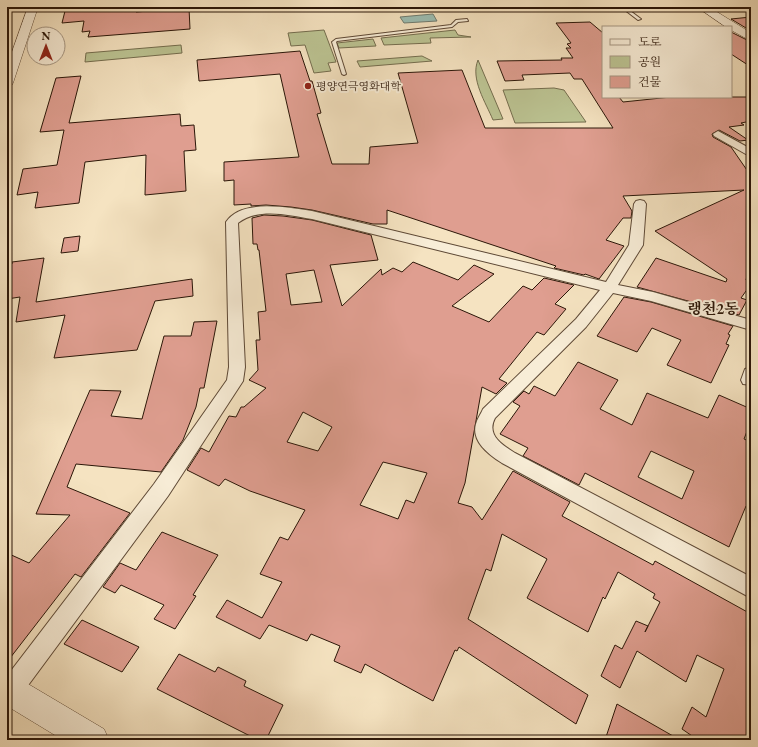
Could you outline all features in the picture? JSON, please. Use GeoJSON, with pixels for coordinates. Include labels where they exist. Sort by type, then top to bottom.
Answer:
{"type":"FeatureCollection","features":[{"type":"Feature","properties":{"kind":"street"},"geometry":{"type":"LineString","coordinates":[[7,83],[9,71],[33,7]]}},
{"type":"Feature","properties":{"kind":"street"},"geometry":{"type":"LineString","coordinates":[[702,7],[751,38]]}},
{"type":"Feature","properties":{"kind":"street"},"geometry":{"type":"LineString","coordinates":[[718,134],[751,154]]}},
{"type":"Feature","properties":{"kind":"street"},"geometry":{"type":"LineString","coordinates":[[640,204],[636,245],[610,287],[581,324],[489,414],[484,424],[485,436],[492,447],[521,465],[751,588]]}},
{"type":"Feature","properties":{"kind":"street"},"geometry":{"type":"LineString","coordinates":[[93,740],[9,690],[162,490],[235,381],[237,367],[232,222],[238,216],[250,211],[274,210],[312,215],[653,296],[751,325]]}},
{"type":"Feature","properties":{"kind":"lane"},"geometry":{"type":"LineString","coordinates":[[623,7],[639,19]]}},
{"type":"Feature","properties":{"kind":"lane"},"geometry":{"type":"LineString","coordinates":[[344,74],[334,42],[336,40],[452,26],[457,21],[467,20]]}},
{"type":"Feature","properties":{"kind":"green space"},"geometry":{"type":"Polygon","coordinates":[[[324,30],[336,62],[328,63],[331,71],[314,73],[305,45],[291,46],[288,33],[324,30]]]}},
{"type":"Feature","properties":{"kind":"green space"},"geometry":{"type":"Polygon","coordinates":[[[455,30],[458,35],[471,37],[430,38],[431,43],[384,45],[381,38],[455,30]]]}},
{"type":"Feature","properties":{"kind":"green space"},"geometry":{"type":"Polygon","coordinates":[[[373,39],[376,46],[339,48],[337,43],[373,39]]]}},
{"type":"Feature","properties":{"kind":"green space"},"geometry":{"type":"Polygon","coordinates":[[[181,45],[182,53],[85,62],[86,53],[181,45]]]}},
{"type":"Feature","properties":{"kind":"green space"},"geometry":{"type":"Polygon","coordinates":[[[422,56],[432,61],[360,67],[357,61],[422,56]]]}},
{"type":"Feature","properties":{"kind":"green space"},"geometry":{"type":"Polygon","coordinates":[[[478,60],[503,119],[493,120],[483,99],[477,83],[476,67],[478,60]]]}},
{"type":"Feature","properties":{"kind":"green space"},"geometry":{"type":"Polygon","coordinates":[[[554,88],[564,90],[586,122],[515,123],[503,90],[554,88]]]}},
{"type":"Feature","properties":{"kind":"water"},"geometry":{"type":"Polygon","coordinates":[[[433,14],[437,21],[404,23],[400,17],[433,14]]]}},
{"type":"Feature","properties":{"kind":"building"},"geometry":{"type":"Polygon","coordinates":[[[66,7],[136,7],[136,12],[189,8],[190,29],[88,37],[90,31],[82,32],[84,21],[62,23],[66,7]]]}},
{"type":"Feature","properties":{"kind":"building"},"geometry":{"type":"Polygon","coordinates":[[[751,17],[751,31],[731,19],[751,17]]]}},
{"type":"Feature","properties":{"kind":"building"},"geometry":{"type":"Polygon","coordinates":[[[590,22],[602,32],[602,98],[620,98],[623,102],[661,98],[751,97],[751,121],[741,123],[744,125],[729,127],[748,140],[740,141],[719,130],[712,134],[713,137],[731,147],[751,176],[751,260],[746,280],[751,282],[751,284],[741,298],[747,300],[739,315],[637,287],[656,258],[726,282],[727,279],[655,231],[744,190],[623,196],[632,211],[631,218],[623,218],[606,240],[624,246],[599,279],[585,274],[554,268],[556,266],[387,210],[387,224],[373,224],[312,210],[291,207],[266,205],[251,206],[251,204],[234,205],[234,180],[224,181],[224,162],[299,157],[280,74],[199,81],[197,60],[300,51],[310,81],[312,81],[321,113],[317,114],[332,164],[369,164],[370,147],[418,143],[398,73],[462,70],[485,128],[613,128],[582,79],[574,79],[570,73],[522,75],[524,80],[505,81],[497,61],[562,60],[561,58],[573,58],[566,48],[571,48],[567,44],[571,43],[556,23],[590,22]]]}},
{"type":"Feature","properties":{"kind":"building"},"geometry":{"type":"Polygon","coordinates":[[[732,32],[751,42],[751,67],[732,55],[732,32]]]}},
{"type":"Feature","properties":{"kind":"building"},"geometry":{"type":"Polygon","coordinates":[[[81,76],[69,123],[180,114],[181,126],[194,125],[196,150],[184,151],[186,191],[145,195],[146,155],[85,162],[79,203],[35,208],[38,192],[17,195],[23,169],[57,165],[64,130],[40,132],[56,78],[81,76]]]}},
{"type":"Feature","properties":{"kind":"building"},"geometry":{"type":"Polygon","coordinates":[[[264,215],[312,220],[371,235],[378,260],[330,265],[342,306],[381,269],[382,275],[393,268],[402,272],[413,262],[458,280],[474,265],[494,274],[452,306],[489,322],[523,286],[532,290],[544,278],[574,285],[555,304],[566,309],[544,335],[537,332],[499,379],[507,383],[496,394],[482,387],[465,483],[458,503],[472,507],[482,520],[513,471],[570,502],[562,516],[653,565],[655,561],[751,614],[751,731],[748,740],[698,740],[682,729],[692,707],[706,717],[724,669],[697,655],[686,682],[637,651],[620,688],[601,676],[615,645],[622,649],[636,621],[648,626],[660,602],[653,598],[655,594],[618,572],[605,599],[603,597],[588,632],[527,598],[547,559],[502,534],[491,571],[486,569],[468,619],[588,695],[576,724],[459,647],[457,651],[455,650],[433,701],[365,664],[361,673],[334,661],[340,646],[311,634],[307,641],[269,625],[260,639],[216,617],[227,600],[262,618],[282,582],[260,574],[280,537],[288,540],[305,510],[250,491],[225,479],[219,486],[187,470],[201,448],[209,452],[229,416],[236,417],[241,407],[244,407],[266,388],[249,380],[258,370],[256,340],[260,340],[258,312],[266,311],[259,250],[257,244],[253,244],[252,218],[264,215]],[[314,270],[286,274],[291,305],[322,302],[314,270]],[[303,412],[287,442],[318,451],[332,427],[303,412]],[[383,462],[360,505],[398,519],[406,500],[414,503],[427,473],[383,462]]]}},
{"type":"Feature","properties":{"kind":"building"},"geometry":{"type":"Polygon","coordinates":[[[80,236],[78,251],[61,253],[64,238],[80,236]]]}},
{"type":"Feature","properties":{"kind":"building"},"geometry":{"type":"Polygon","coordinates":[[[44,258],[36,302],[192,279],[193,296],[155,301],[137,350],[54,358],[65,315],[16,322],[20,297],[7,299],[7,265],[12,264],[12,262],[44,258]]]}},
{"type":"Feature","properties":{"kind":"building"},"geometry":{"type":"Polygon","coordinates":[[[624,297],[651,302],[733,326],[728,334],[730,335],[726,344],[729,345],[711,383],[667,365],[681,340],[652,328],[637,352],[597,336],[624,297]]]}},
{"type":"Feature","properties":{"kind":"building"},"geometry":{"type":"Polygon","coordinates":[[[217,321],[204,388],[200,388],[196,407],[183,440],[161,472],[76,464],[67,487],[130,513],[81,577],[75,574],[7,662],[7,553],[29,563],[70,515],[36,514],[90,390],[121,391],[111,416],[142,419],[164,336],[191,336],[194,322],[217,321]]]}},
{"type":"Feature","properties":{"kind":"building"},"geometry":{"type":"Polygon","coordinates":[[[578,362],[618,380],[600,409],[632,425],[647,393],[708,418],[719,395],[751,409],[751,421],[744,439],[751,442],[751,508],[746,506],[729,547],[585,473],[579,485],[523,456],[528,448],[500,434],[520,406],[513,402],[524,391],[529,394],[534,386],[555,396],[578,362]],[[651,451],[638,477],[682,499],[694,471],[651,451]]]}},
{"type":"Feature","properties":{"kind":"building"},"geometry":{"type":"Polygon","coordinates":[[[162,532],[218,555],[193,595],[196,596],[175,629],[154,619],[164,605],[121,585],[115,593],[103,587],[120,563],[136,570],[162,532]]]}},
{"type":"Feature","properties":{"kind":"building"},"geometry":{"type":"Polygon","coordinates":[[[82,620],[139,647],[122,672],[64,644],[82,620]]]}},
{"type":"Feature","properties":{"kind":"building"},"geometry":{"type":"Polygon","coordinates":[[[179,654],[215,672],[218,667],[246,681],[244,686],[283,705],[266,740],[258,740],[157,689],[179,654]]]}},
{"type":"Feature","properties":{"kind":"building"},"geometry":{"type":"Polygon","coordinates":[[[617,704],[680,740],[605,740],[617,704]]]}},
{"type":"Feature","properties":{"kind":"place","name":"평양연극영화대학"},"geometry":{"type":"Point","coordinates":[308,86]}},
{"type":"Feature","properties":{"kind":"district","name":"랭천2동"},"geometry":{"type":"Point","coordinates":[713,309]}}]}
